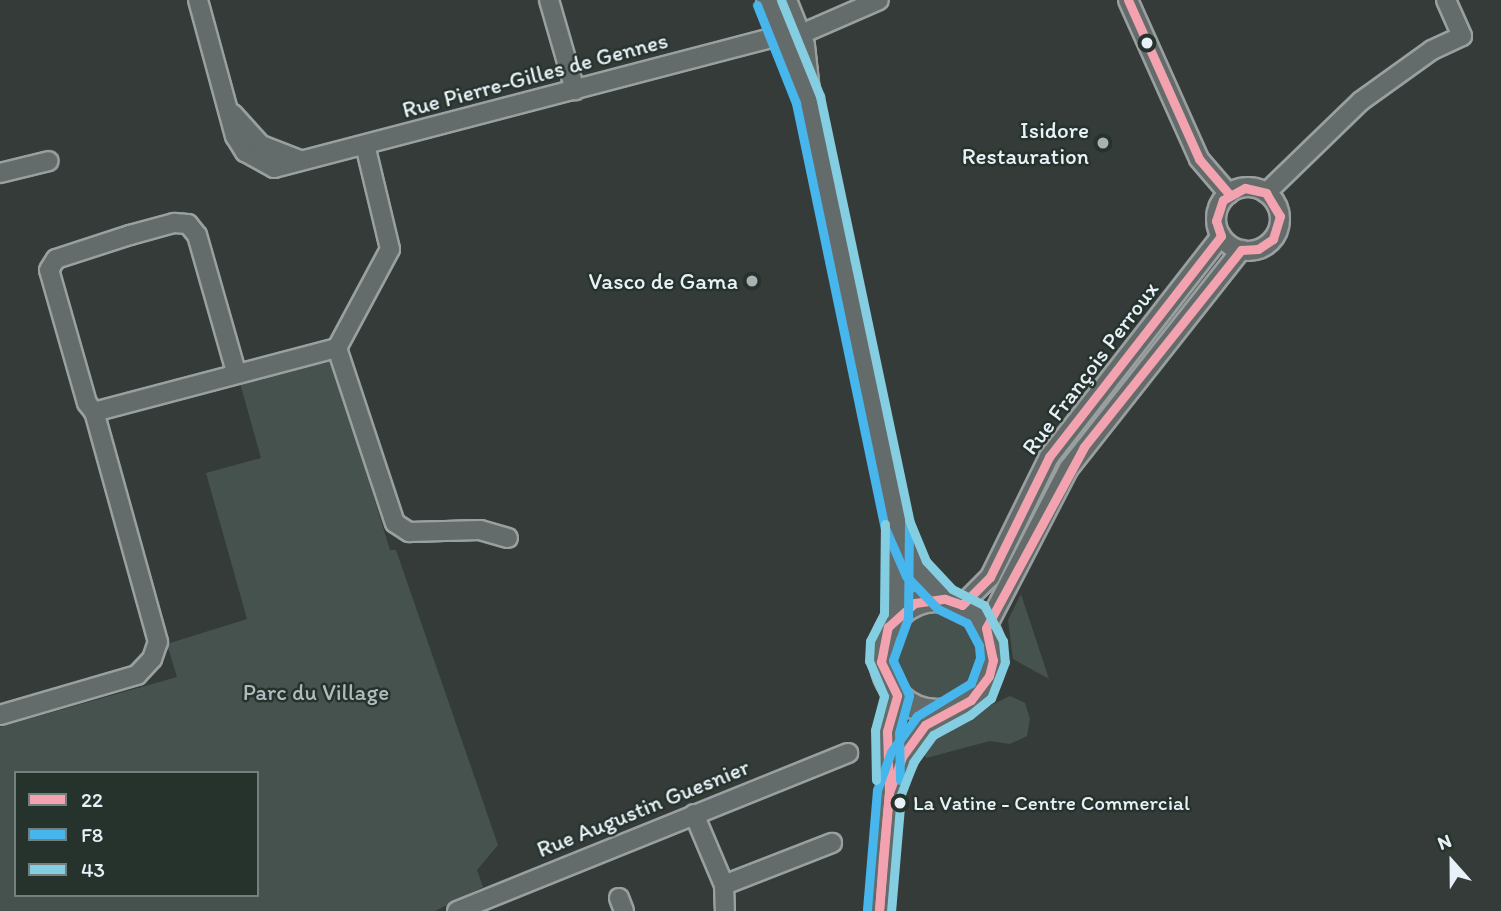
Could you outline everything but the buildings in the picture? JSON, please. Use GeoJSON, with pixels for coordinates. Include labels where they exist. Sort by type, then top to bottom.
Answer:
{"type":"FeatureCollection","features":[{"type":"Feature","properties":{"kind":"street"},"geometry":{"type":"LineString","coordinates":[[549,0],[575,90]]}},
{"type":"Feature","properties":{"kind":"street"},"geometry":{"type":"LineString","coordinates":[[768,0],[794,42],[808,99]]}},
{"type":"Feature","properties":{"kind":"street"},"geometry":{"type":"LineString","coordinates":[[784,0],[808,99],[897,524],[916,568],[986,628],[993,660],[989,676],[971,700],[948,711],[915,737],[889,792]]}},
{"type":"Feature","properties":{"kind":"street","name":"Rue Pierre-Gilles de Gennes"},"geometry":{"type":"LineString","coordinates":[[197,4],[229,108],[261,145],[303,161],[575,90],[794,42],[879,0]]}},
{"type":"Feature","properties":{"kind":"street"},"geometry":{"type":"LineString","coordinates":[[1128,0],[1199,159],[1229,194]]}},
{"type":"Feature","properties":{"kind":"street"},"geometry":{"type":"LineString","coordinates":[[1266,193],[1361,102],[1432,50],[1462,36],[1446,0]]}},
{"type":"Feature","properties":{"kind":"street"},"geometry":{"type":"LineString","coordinates":[[365,145],[390,249],[337,348],[395,523],[409,532],[480,530],[508,538]]}},
{"type":"Feature","properties":{"kind":"street"},"geometry":{"type":"LineString","coordinates":[[0,173],[49,161]]}},
{"type":"Feature","properties":{"kind":"street"},"geometry":{"type":"LineString","coordinates":[[1245,188],[1266,193],[1278,209],[1277,232],[1265,246],[1241,250],[1221,236],[1217,210],[1229,194],[1245,188]]}},
{"type":"Feature","properties":{"kind":"street"},"geometry":{"type":"LineString","coordinates":[[0,715],[137,675],[152,659],[158,642],[94,412],[87,403],[49,271],[56,259],[174,223],[188,224],[197,235],[236,372]]}},
{"type":"Feature","properties":{"kind":"street","name":"Rue François Perroux"},"geometry":{"type":"LineString","coordinates":[[953,602],[990,578],[1049,457],[1221,236]]}},
{"type":"Feature","properties":{"kind":"street","name":"Rue François Perroux"},"geometry":{"type":"LineString","coordinates":[[986,628],[1076,458],[1241,250]]}},
{"type":"Feature","properties":{"kind":"street"},"geometry":{"type":"LineString","coordinates":[[94,412],[236,372],[337,348]]}},
{"type":"Feature","properties":{"kind":"street"},"geometry":{"type":"LineString","coordinates":[[896,617],[897,524]]}},
{"type":"Feature","properties":{"kind":"street"},"geometry":{"type":"LineString","coordinates":[[948,711],[927,709],[897,695],[881,662],[881,644],[896,617],[915,603],[953,602]]}},
{"type":"Feature","properties":{"kind":"street"},"geometry":{"type":"LineString","coordinates":[[879,911],[889,792],[887,731],[897,695]]}},
{"type":"Feature","properties":{"kind":"street","name":"Rue Augustin Guesnier"},"geometry":{"type":"LineString","coordinates":[[457,911],[848,753]]}},
{"type":"Feature","properties":{"kind":"street"},"geometry":{"type":"LineString","coordinates":[[694,814],[724,885],[725,911]]}},
{"type":"Feature","properties":{"kind":"street"},"geometry":{"type":"LineString","coordinates":[[724,885],[832,843]]}},
{"type":"Feature","properties":{"kind":"green space","name":"Parc du Village"},"geometry":{"type":"Polygon","coordinates":[[[331,358],[390,550],[396,550],[498,845],[477,870],[483,887],[435,911],[0,911],[0,727],[177,677],[167,644],[247,619],[206,473],[261,458],[240,383],[331,358]]]}},
{"type":"Feature","properties":{"kind":"green space"},"geometry":{"type":"Polygon","coordinates":[[[1021,594],[1049,679],[1013,659],[1008,620],[1021,594]]]}},
{"type":"Feature","properties":{"kind":"green space"},"geometry":{"type":"Polygon","coordinates":[[[940,611],[965,618],[977,630],[984,655],[977,680],[965,692],[940,699],[915,692],[903,680],[896,655],[903,630],[915,618],[940,611]]]}},
{"type":"Feature","properties":{"kind":"green space"},"geometry":{"type":"Polygon","coordinates":[[[1010,696],[1025,703],[1030,719],[1027,736],[1010,744],[990,741],[926,758],[922,751],[944,728],[1010,696]]]}},
{"type":"Feature","properties":{"kind":"transit line","name":"43"},"geometry":{"type":"LineString","coordinates":[[781,0],[820,96],[909,520],[926,561],[952,589],[984,605],[1003,641],[1005,662],[991,698],[970,715],[933,735],[913,763],[901,795],[891,911]]}},
{"type":"Feature","properties":{"kind":"transit line","name":"22"},"geometry":{"type":"LineString","coordinates":[[1128,0],[1199,159],[1229,194]]}},
{"type":"Feature","properties":{"kind":"transit line","name":"F8"},"geometry":{"type":"LineString","coordinates":[[757,5],[796,103],[885,528],[906,576],[938,609],[967,623],[979,646],[980,658],[971,683],[917,716],[891,752],[877,790],[867,910]]}},
{"type":"Feature","properties":{"kind":"transit line","name":"22"},"geometry":{"type":"LineString","coordinates":[[1245,188],[1266,193],[1280,216],[1273,239],[1258,249],[1241,250],[1084,447],[986,628],[993,660],[989,676],[971,700],[925,725],[902,757],[889,792],[887,731],[897,695],[881,662],[888,627],[915,603],[945,599],[962,605],[990,577],[1049,457],[1221,236],[1216,221],[1223,200],[1245,188]]}},
{"type":"Feature","properties":{"kind":"transit line","name":"43"},"geometry":{"type":"LineString","coordinates":[[876,780],[875,730],[884,696],[869,661],[870,641],[884,614],[885,524]]}},
{"type":"Feature","properties":{"kind":"transit line","name":"F8"},"geometry":{"type":"LineString","coordinates":[[900,780],[899,733],[909,695],[893,660],[908,618],[909,524]]}},
{"type":"Feature","properties":{"kind":"transit line","name":"22"},"geometry":{"type":"LineString","coordinates":[[889,792],[879,911],[883,857],[889,792]]}},
{"type":"Feature","properties":{"kind":"place","name":"Isidore Restauration"},"geometry":{"type":"Point","coordinates":[1103,143]}},
{"type":"Feature","properties":{"kind":"place","name":"Vasco de Gama"},"geometry":{"type":"Point","coordinates":[752,281]}},
{"type":"Feature","properties":{"kind":"place","name":"La Vatine - Centre Commercial"},"geometry":{"type":"Point","coordinates":[900,803]}}]}
